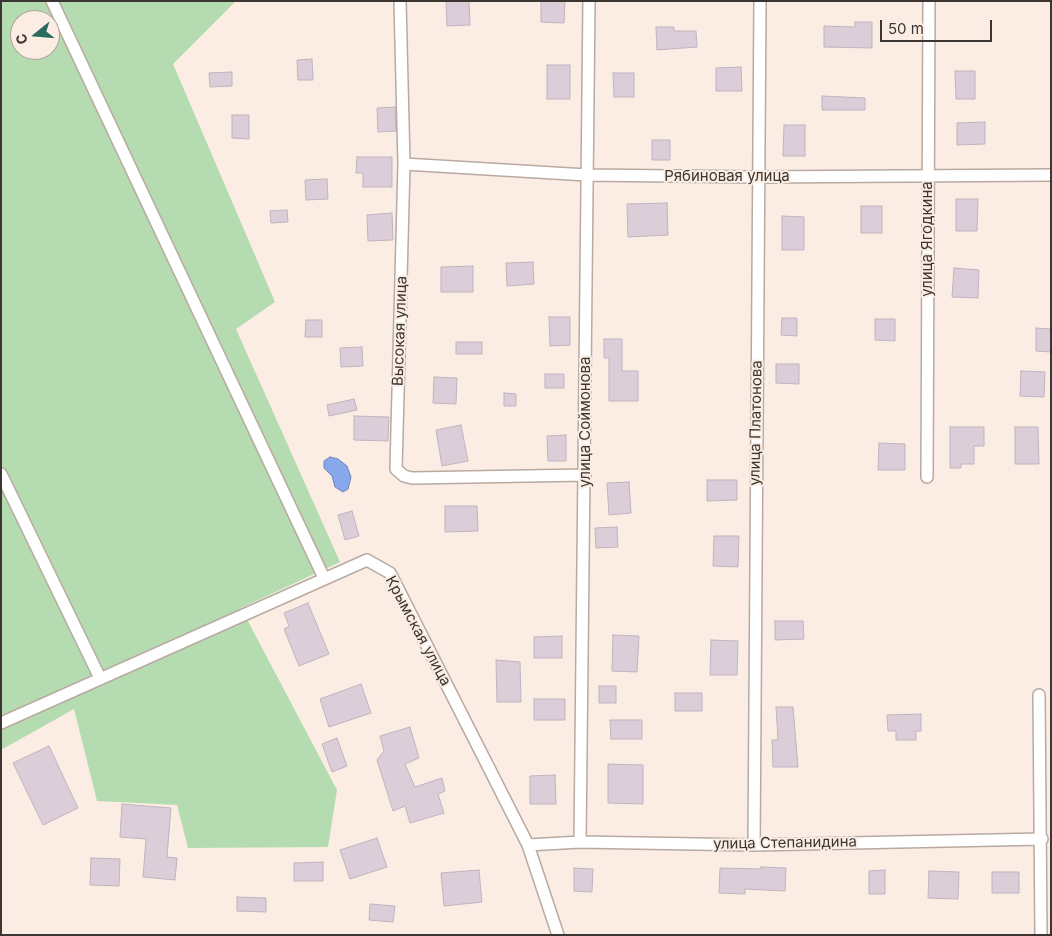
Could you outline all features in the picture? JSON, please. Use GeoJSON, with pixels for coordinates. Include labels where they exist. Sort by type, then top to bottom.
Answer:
{"type":"FeatureCollection","features":[{"type":"Feature","properties":{"kind":"street"},"geometry":{"type":"LineString","coordinates":[[52,1],[324,578]]}},
{"type":"Feature","properties":{"kind":"street","name":"Высокая улица"},"geometry":{"type":"LineString","coordinates":[[400,1],[404,164],[396,469],[404,476],[412,478],[585,475]]}},
{"type":"Feature","properties":{"kind":"street","name":"улица Соймонова"},"geometry":{"type":"LineString","coordinates":[[580,842],[589,1]]}},
{"type":"Feature","properties":{"kind":"street","name":"улица Платонова"},"geometry":{"type":"LineString","coordinates":[[754,845],[760,1]]}},
{"type":"Feature","properties":{"kind":"street","name":"улица Ягодкина"},"geometry":{"type":"LineString","coordinates":[[927,477],[928,1]]}},
{"type":"Feature","properties":{"kind":"street","name":"Рябиновая улица"},"geometry":{"type":"LineString","coordinates":[[404,164],[587,175],[758,177],[1051,175]]}},
{"type":"Feature","properties":{"kind":"street"},"geometry":{"type":"LineString","coordinates":[[1,474],[100,678]]}},
{"type":"Feature","properties":{"kind":"street","name":"Крымская улица"},"geometry":{"type":"LineString","coordinates":[[4,722],[367,560],[390,573],[528,845],[558,935]]}},
{"type":"Feature","properties":{"kind":"street"},"geometry":{"type":"LineString","coordinates":[[1039,696],[1042,839],[1041,935]]}},
{"type":"Feature","properties":{"kind":"street","name":"улица Степанидина"},"geometry":{"type":"LineString","coordinates":[[528,845],[580,842],[754,845],[1042,839]]}},
{"type":"Feature","properties":{"kind":"green space"},"geometry":{"type":"Polygon","coordinates":[[[1,1],[236,1],[173,64],[275,302],[236,329],[340,562],[241,608],[337,790],[328,847],[188,848],[177,805],[97,801],[74,709],[1,750],[1,1]]]}},
{"type":"Feature","properties":{"kind":"water"},"geometry":{"type":"Polygon","coordinates":[[[330,457],[338,459],[347,466],[351,477],[348,489],[343,492],[335,487],[332,476],[324,468],[324,461],[330,457]]]}},
{"type":"Feature","properties":{"kind":"building"},"geometry":{"type":"Polygon","coordinates":[[[446,1],[469,1],[470,25],[447,26],[446,1]]]}},
{"type":"Feature","properties":{"kind":"building"},"geometry":{"type":"Polygon","coordinates":[[[541,1],[565,1],[564,23],[541,22],[541,1]]]}},
{"type":"Feature","properties":{"kind":"building"},"geometry":{"type":"Polygon","coordinates":[[[855,22],[872,22],[872,48],[824,47],[824,26],[855,27],[855,22]]]}},
{"type":"Feature","properties":{"kind":"building"},"geometry":{"type":"Polygon","coordinates":[[[656,27],[674,27],[674,31],[696,31],[697,47],[657,50],[656,27]]]}},
{"type":"Feature","properties":{"kind":"building"},"geometry":{"type":"Polygon","coordinates":[[[312,59],[313,80],[298,80],[297,60],[312,59]]]}},
{"type":"Feature","properties":{"kind":"building"},"geometry":{"type":"Polygon","coordinates":[[[547,65],[570,65],[570,99],[547,99],[547,65]]]}},
{"type":"Feature","properties":{"kind":"building"},"geometry":{"type":"Polygon","coordinates":[[[741,67],[742,91],[716,91],[716,68],[741,67]]]}},
{"type":"Feature","properties":{"kind":"building"},"geometry":{"type":"Polygon","coordinates":[[[955,71],[975,71],[975,99],[956,99],[955,71]]]}},
{"type":"Feature","properties":{"kind":"building"},"geometry":{"type":"Polygon","coordinates":[[[232,72],[232,86],[210,87],[209,73],[232,72]]]}},
{"type":"Feature","properties":{"kind":"building"},"geometry":{"type":"Polygon","coordinates":[[[613,73],[634,73],[634,97],[614,97],[613,73]]]}},
{"type":"Feature","properties":{"kind":"building"},"geometry":{"type":"Polygon","coordinates":[[[822,96],[865,98],[865,110],[822,110],[822,96]]]}},
{"type":"Feature","properties":{"kind":"building"},"geometry":{"type":"Polygon","coordinates":[[[395,107],[396,131],[378,132],[377,108],[395,107]]]}},
{"type":"Feature","properties":{"kind":"building"},"geometry":{"type":"Polygon","coordinates":[[[232,115],[249,115],[249,139],[232,138],[232,115]]]}},
{"type":"Feature","properties":{"kind":"building"},"geometry":{"type":"Polygon","coordinates":[[[985,122],[985,144],[957,145],[957,123],[985,122]]]}},
{"type":"Feature","properties":{"kind":"building"},"geometry":{"type":"Polygon","coordinates":[[[784,125],[805,125],[805,156],[783,156],[784,125]]]}},
{"type":"Feature","properties":{"kind":"building"},"geometry":{"type":"Polygon","coordinates":[[[652,140],[670,140],[670,160],[652,160],[652,140]]]}},
{"type":"Feature","properties":{"kind":"building"},"geometry":{"type":"Polygon","coordinates":[[[357,157],[392,157],[392,187],[363,187],[363,173],[356,173],[357,157]]]}},
{"type":"Feature","properties":{"kind":"building"},"geometry":{"type":"Polygon","coordinates":[[[327,179],[328,199],[306,200],[305,180],[327,179]]]}},
{"type":"Feature","properties":{"kind":"building"},"geometry":{"type":"Polygon","coordinates":[[[956,199],[978,199],[977,231],[956,231],[956,199]]]}},
{"type":"Feature","properties":{"kind":"building"},"geometry":{"type":"Polygon","coordinates":[[[667,203],[668,235],[628,237],[627,204],[667,203]]]}},
{"type":"Feature","properties":{"kind":"building"},"geometry":{"type":"Polygon","coordinates":[[[861,206],[882,206],[882,233],[861,233],[861,206]]]}},
{"type":"Feature","properties":{"kind":"building"},"geometry":{"type":"Polygon","coordinates":[[[287,210],[288,222],[271,223],[270,211],[287,210]]]}},
{"type":"Feature","properties":{"kind":"building"},"geometry":{"type":"Polygon","coordinates":[[[392,213],[393,240],[368,241],[367,215],[392,213]]]}},
{"type":"Feature","properties":{"kind":"building"},"geometry":{"type":"Polygon","coordinates":[[[782,216],[804,217],[804,250],[782,250],[782,216]]]}},
{"type":"Feature","properties":{"kind":"building"},"geometry":{"type":"Polygon","coordinates":[[[533,262],[534,284],[507,286],[506,263],[533,262]]]}},
{"type":"Feature","properties":{"kind":"building"},"geometry":{"type":"Polygon","coordinates":[[[473,266],[473,292],[441,292],[441,267],[473,266]]]}},
{"type":"Feature","properties":{"kind":"building"},"geometry":{"type":"Polygon","coordinates":[[[954,268],[979,270],[978,298],[952,297],[954,268]]]}},
{"type":"Feature","properties":{"kind":"building"},"geometry":{"type":"Polygon","coordinates":[[[549,317],[570,317],[570,345],[550,346],[549,317]]]}},
{"type":"Feature","properties":{"kind":"building"},"geometry":{"type":"Polygon","coordinates":[[[782,318],[797,318],[797,336],[781,335],[782,318]]]}},
{"type":"Feature","properties":{"kind":"building"},"geometry":{"type":"Polygon","coordinates":[[[875,319],[895,319],[895,341],[875,340],[875,319]]]}},
{"type":"Feature","properties":{"kind":"building"},"geometry":{"type":"Polygon","coordinates":[[[306,320],[322,320],[322,337],[305,337],[306,320]]]}},
{"type":"Feature","properties":{"kind":"building"},"geometry":{"type":"Polygon","coordinates":[[[1036,328],[1051,329],[1051,352],[1036,351],[1036,328]]]}},
{"type":"Feature","properties":{"kind":"building"},"geometry":{"type":"Polygon","coordinates":[[[604,339],[622,339],[622,371],[638,371],[638,401],[609,401],[609,358],[604,358],[604,339]]]}},
{"type":"Feature","properties":{"kind":"building"},"geometry":{"type":"Polygon","coordinates":[[[456,342],[482,342],[482,354],[456,354],[456,342]]]}},
{"type":"Feature","properties":{"kind":"building"},"geometry":{"type":"Polygon","coordinates":[[[362,347],[363,366],[341,367],[340,348],[362,347]]]}},
{"type":"Feature","properties":{"kind":"building"},"geometry":{"type":"Polygon","coordinates":[[[776,364],[799,364],[799,384],[776,383],[776,364]]]}},
{"type":"Feature","properties":{"kind":"building"},"geometry":{"type":"Polygon","coordinates":[[[1021,371],[1045,372],[1044,397],[1020,396],[1021,371]]]}},
{"type":"Feature","properties":{"kind":"building"},"geometry":{"type":"Polygon","coordinates":[[[545,374],[564,374],[564,388],[545,388],[545,374]]]}},
{"type":"Feature","properties":{"kind":"building"},"geometry":{"type":"Polygon","coordinates":[[[434,377],[457,378],[456,404],[433,403],[434,377]]]}},
{"type":"Feature","properties":{"kind":"building"},"geometry":{"type":"Polygon","coordinates":[[[504,393],[516,394],[516,406],[504,406],[504,393]]]}},
{"type":"Feature","properties":{"kind":"building"},"geometry":{"type":"Polygon","coordinates":[[[354,399],[357,410],[329,416],[327,405],[354,399]]]}},
{"type":"Feature","properties":{"kind":"building"},"geometry":{"type":"Polygon","coordinates":[[[354,416],[389,417],[388,441],[354,440],[354,416]]]}},
{"type":"Feature","properties":{"kind":"building"},"geometry":{"type":"Polygon","coordinates":[[[461,425],[468,461],[442,466],[436,430],[461,425]]]}},
{"type":"Feature","properties":{"kind":"building"},"geometry":{"type":"Polygon","coordinates":[[[950,427],[984,427],[984,446],[974,446],[974,464],[961,464],[961,468],[950,468],[950,427]]]}},
{"type":"Feature","properties":{"kind":"building"},"geometry":{"type":"Polygon","coordinates":[[[1015,427],[1038,427],[1039,464],[1015,464],[1015,427]]]}},
{"type":"Feature","properties":{"kind":"building"},"geometry":{"type":"Polygon","coordinates":[[[566,435],[566,461],[548,461],[547,436],[566,435]]]}},
{"type":"Feature","properties":{"kind":"building"},"geometry":{"type":"Polygon","coordinates":[[[879,443],[905,444],[905,470],[878,470],[879,443]]]}},
{"type":"Feature","properties":{"kind":"building"},"geometry":{"type":"Polygon","coordinates":[[[707,480],[737,480],[737,500],[707,501],[707,480]]]}},
{"type":"Feature","properties":{"kind":"building"},"geometry":{"type":"Polygon","coordinates":[[[629,482],[631,513],[609,515],[607,483],[629,482]]]}},
{"type":"Feature","properties":{"kind":"building"},"geometry":{"type":"Polygon","coordinates":[[[445,506],[477,506],[478,531],[445,532],[445,506]]]}},
{"type":"Feature","properties":{"kind":"building"},"geometry":{"type":"Polygon","coordinates":[[[352,511],[359,536],[345,540],[338,515],[352,511]]]}},
{"type":"Feature","properties":{"kind":"building"},"geometry":{"type":"Polygon","coordinates":[[[617,527],[618,547],[596,548],[595,528],[617,527]]]}},
{"type":"Feature","properties":{"kind":"building"},"geometry":{"type":"Polygon","coordinates":[[[714,536],[739,536],[738,567],[713,566],[714,536]]]}},
{"type":"Feature","properties":{"kind":"building"},"geometry":{"type":"Polygon","coordinates":[[[308,603],[329,654],[299,666],[284,629],[289,626],[284,613],[308,603]]]}},
{"type":"Feature","properties":{"kind":"building"},"geometry":{"type":"Polygon","coordinates":[[[775,621],[803,621],[804,639],[775,640],[775,621]]]}},
{"type":"Feature","properties":{"kind":"building"},"geometry":{"type":"Polygon","coordinates":[[[613,635],[639,636],[637,672],[612,671],[613,635]]]}},
{"type":"Feature","properties":{"kind":"building"},"geometry":{"type":"Polygon","coordinates":[[[562,636],[562,658],[534,658],[534,637],[562,636]]]}},
{"type":"Feature","properties":{"kind":"building"},"geometry":{"type":"Polygon","coordinates":[[[711,640],[738,641],[737,675],[710,675],[711,640]]]}},
{"type":"Feature","properties":{"kind":"building"},"geometry":{"type":"Polygon","coordinates":[[[496,660],[520,662],[521,702],[497,702],[496,660]]]}},
{"type":"Feature","properties":{"kind":"building"},"geometry":{"type":"Polygon","coordinates":[[[361,684],[371,713],[329,727],[320,699],[361,684]]]}},
{"type":"Feature","properties":{"kind":"building"},"geometry":{"type":"Polygon","coordinates":[[[599,686],[616,686],[616,703],[599,703],[599,686]]]}},
{"type":"Feature","properties":{"kind":"building"},"geometry":{"type":"Polygon","coordinates":[[[675,693],[702,693],[702,711],[675,711],[675,693]]]}},
{"type":"Feature","properties":{"kind":"building"},"geometry":{"type":"Polygon","coordinates":[[[534,699],[565,699],[565,720],[534,720],[534,699]]]}},
{"type":"Feature","properties":{"kind":"building"},"geometry":{"type":"Polygon","coordinates":[[[776,707],[793,707],[798,767],[773,767],[772,740],[778,740],[776,707]]]}},
{"type":"Feature","properties":{"kind":"building"},"geometry":{"type":"Polygon","coordinates":[[[921,714],[921,731],[916,731],[916,740],[896,740],[896,731],[888,731],[887,715],[921,714]]]}},
{"type":"Feature","properties":{"kind":"building"},"geometry":{"type":"Polygon","coordinates":[[[610,720],[642,720],[642,739],[611,739],[610,720]]]}},
{"type":"Feature","properties":{"kind":"building"},"geometry":{"type":"Polygon","coordinates":[[[410,727],[419,758],[405,764],[415,787],[442,778],[445,791],[438,794],[444,813],[410,823],[405,806],[393,811],[377,760],[384,751],[380,736],[410,727]]]}},
{"type":"Feature","properties":{"kind":"building"},"geometry":{"type":"Polygon","coordinates":[[[337,738],[347,766],[332,772],[322,744],[337,738]]]}},
{"type":"Feature","properties":{"kind":"building"},"geometry":{"type":"Polygon","coordinates":[[[49,746],[78,808],[43,825],[13,763],[49,746]]]}},
{"type":"Feature","properties":{"kind":"building"},"geometry":{"type":"Polygon","coordinates":[[[608,764],[643,765],[643,804],[608,803],[608,764]]]}},
{"type":"Feature","properties":{"kind":"building"},"geometry":{"type":"Polygon","coordinates":[[[555,775],[556,804],[530,804],[530,776],[555,775]]]}},
{"type":"Feature","properties":{"kind":"building"},"geometry":{"type":"Polygon","coordinates":[[[122,804],[171,808],[167,857],[177,858],[175,880],[143,877],[146,839],[120,837],[122,804]]]}},
{"type":"Feature","properties":{"kind":"building"},"geometry":{"type":"Polygon","coordinates":[[[377,838],[387,867],[350,879],[340,850],[377,838]]]}},
{"type":"Feature","properties":{"kind":"building"},"geometry":{"type":"Polygon","coordinates":[[[91,858],[120,859],[119,886],[90,885],[91,858]]]}},
{"type":"Feature","properties":{"kind":"building"},"geometry":{"type":"Polygon","coordinates":[[[323,862],[323,881],[294,881],[294,863],[323,862]]]}},
{"type":"Feature","properties":{"kind":"building"},"geometry":{"type":"Polygon","coordinates":[[[761,867],[786,868],[785,891],[745,889],[745,894],[719,893],[720,868],[761,869],[761,867]]]}},
{"type":"Feature","properties":{"kind":"building"},"geometry":{"type":"Polygon","coordinates":[[[574,868],[593,869],[592,892],[574,891],[574,868]]]}},
{"type":"Feature","properties":{"kind":"building"},"geometry":{"type":"Polygon","coordinates":[[[479,870],[482,902],[444,906],[441,873],[479,870]]]}},
{"type":"Feature","properties":{"kind":"building"},"geometry":{"type":"Polygon","coordinates":[[[885,870],[885,894],[869,894],[869,871],[885,870]]]}},
{"type":"Feature","properties":{"kind":"building"},"geometry":{"type":"Polygon","coordinates":[[[929,871],[959,872],[958,899],[928,898],[929,871]]]}},
{"type":"Feature","properties":{"kind":"building"},"geometry":{"type":"Polygon","coordinates":[[[992,872],[1019,872],[1019,893],[992,893],[992,872]]]}},
{"type":"Feature","properties":{"kind":"building"},"geometry":{"type":"Polygon","coordinates":[[[237,897],[266,898],[266,912],[237,911],[237,897]]]}},
{"type":"Feature","properties":{"kind":"building"},"geometry":{"type":"Polygon","coordinates":[[[370,904],[395,906],[393,922],[369,920],[370,904]]]}}]}
